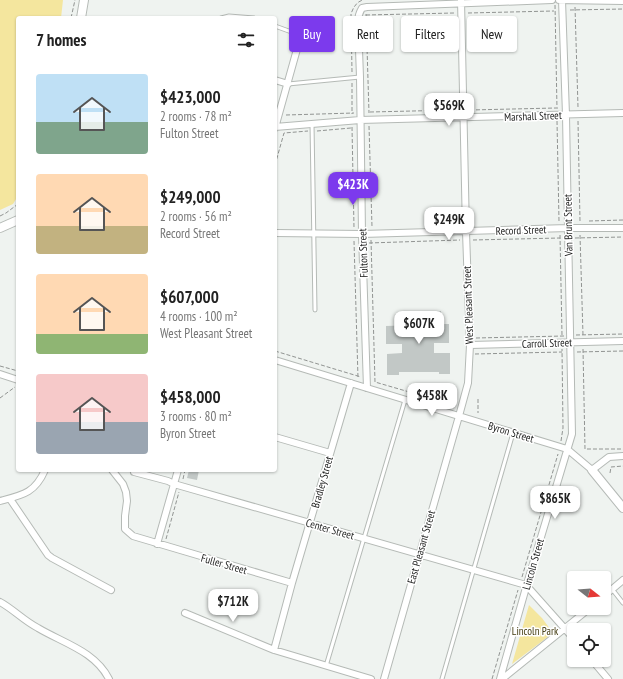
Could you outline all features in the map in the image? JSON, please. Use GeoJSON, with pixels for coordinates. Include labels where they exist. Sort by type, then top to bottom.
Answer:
{"type":"FeatureCollection","features":[{"type":"Feature","properties":{"kind":"street"},"geometry":{"type":"LineString","coordinates":[[81,16],[84,0]]}},
{"type":"Feature","properties":{"kind":"street"},"geometry":{"type":"LineString","coordinates":[[461,2],[552,0]]}},
{"type":"Feature","properties":{"kind":"street"},"geometry":{"type":"LineString","coordinates":[[559,0],[623,1]]}},
{"type":"Feature","properties":{"kind":"street","name":"Van Brunt Street"},"geometry":{"type":"LineString","coordinates":[[562,0],[566,111],[572,434],[567,449]]}},
{"type":"Feature","properties":{"kind":"street","name":"West Pleasant Street"},"geometry":{"type":"LineString","coordinates":[[459,416],[468,383],[470,354],[461,2]]}},
{"type":"Feature","properties":{"kind":"street","name":"Fulton Street"},"geometry":{"type":"LineString","coordinates":[[367,388],[362,234],[358,16],[362,8],[461,2]]}},
{"type":"Feature","properties":{"kind":"street"},"geometry":{"type":"LineString","coordinates":[[277,121],[296,52]]}},
{"type":"Feature","properties":{"kind":"street"},"geometry":{"type":"LineString","coordinates":[[277,81],[288,84]]}},
{"type":"Feature","properties":{"kind":"street","name":"Marshall Street"},"geometry":{"type":"LineString","coordinates":[[277,127],[360,120],[463,118],[566,111],[578,114],[623,113]]}},
{"type":"Feature","properties":{"kind":"street"},"geometry":{"type":"LineString","coordinates":[[0,228],[16,221]]}},
{"type":"Feature","properties":{"kind":"street","name":"Record Street"},"geometry":{"type":"LineString","coordinates":[[277,233],[362,234],[568,228],[623,228]]}},
{"type":"Feature","properties":{"kind":"street","name":"Carroll Street"},"geometry":{"type":"LineString","coordinates":[[470,345],[623,341]]}},
{"type":"Feature","properties":{"kind":"street","name":"Byron Street"},"geometry":{"type":"LineString","coordinates":[[277,361],[567,449],[592,470]]}},
{"type":"Feature","properties":{"kind":"street"},"geometry":{"type":"LineString","coordinates":[[0,374],[16,379]]}},
{"type":"Feature","properties":{"kind":"street","name":"Bradley Street"},"geometry":{"type":"LineString","coordinates":[[274,650],[292,583],[351,383]]}},
{"type":"Feature","properties":{"kind":"street","name":"East Pleasant Street"},"geometry":{"type":"LineString","coordinates":[[384,679],[459,416]]}},
{"type":"Feature","properties":{"kind":"street"},"geometry":{"type":"LineString","coordinates":[[277,438],[330,453]]}},
{"type":"Feature","properties":{"kind":"street","name":"Lincoln Street"},"geometry":{"type":"LineString","coordinates":[[501,679],[526,585],[567,449]]}},
{"type":"Feature","properties":{"kind":"street"},"geometry":{"type":"LineString","coordinates":[[623,456],[609,457],[592,470],[623,508]]}},
{"type":"Feature","properties":{"kind":"street"},"geometry":{"type":"LineString","coordinates":[[0,501],[30,491],[41,480],[44,472]]}},
{"type":"Feature","properties":{"kind":"street","name":"Fuller Street"},"geometry":{"type":"LineString","coordinates":[[114,472],[123,484],[126,492],[126,529],[133,536],[292,583]]}},
{"type":"Feature","properties":{"kind":"street","name":"Center Street"},"geometry":{"type":"LineString","coordinates":[[134,472],[526,585]]}},
{"type":"Feature","properties":{"kind":"street"},"geometry":{"type":"LineString","coordinates":[[160,545],[177,472]]}},
{"type":"Feature","properties":{"kind":"street"},"geometry":{"type":"LineString","coordinates":[[10,498],[48,555],[111,590]]}},
{"type":"Feature","properties":{"kind":"street"},"geometry":{"type":"LineString","coordinates":[[612,590],[623,580]]}},
{"type":"Feature","properties":{"kind":"street"},"geometry":{"type":"LineString","coordinates":[[526,585],[565,629]]}},
{"type":"Feature","properties":{"kind":"street"},"geometry":{"type":"LineString","coordinates":[[0,602],[36,628],[86,653],[97,662],[109,679]]}},
{"type":"Feature","properties":{"kind":"street"},"geometry":{"type":"LineString","coordinates":[[184,613],[274,650],[371,679]]}},
{"type":"Feature","properties":{"kind":"street"},"geometry":{"type":"LineString","coordinates":[[501,679],[582,615]]}},
{"type":"Feature","properties":{"kind":"street"},"geometry":{"type":"LineString","coordinates":[[598,667],[608,679]]}},
{"type":"Feature","properties":{"kind":"lane"},"geometry":{"type":"LineString","coordinates":[[277,27],[289,31]]}},
{"type":"Feature","properties":{"kind":"lane"},"geometry":{"type":"LineString","coordinates":[[288,84],[360,77]]}},
{"type":"Feature","properties":{"kind":"lane"},"geometry":{"type":"LineString","coordinates":[[312,124],[315,310]]}},
{"type":"Feature","properties":{"kind":"lane"},"geometry":{"type":"LineString","coordinates":[[326,666],[405,400]]}},
{"type":"Feature","properties":{"kind":"lane"},"geometry":{"type":"LineString","coordinates":[[442,679],[513,432]]}},
{"type":"Feature","properties":{"kind":"lane"},"geometry":{"type":"LineString","coordinates":[[612,590],[623,603]]}},
{"type":"Feature","properties":{"kind":"path"},"geometry":{"type":"LineString","coordinates":[[71,16],[75,0]]}},
{"type":"Feature","properties":{"kind":"path"},"geometry":{"type":"LineString","coordinates":[[352,113],[351,14],[353,8],[359,1],[363,0]]}},
{"type":"Feature","properties":{"kind":"path"},"geometry":{"type":"LineString","coordinates":[[575,0],[582,335]]}},
{"type":"Feature","properties":{"kind":"path"},"geometry":{"type":"LineString","coordinates":[[366,15],[623,9]]}},
{"type":"Feature","properties":{"kind":"path"},"geometry":{"type":"LineString","coordinates":[[279,115],[463,110],[566,111]]}},
{"type":"Feature","properties":{"kind":"path"},"geometry":{"type":"LineString","coordinates":[[277,158],[284,133],[352,128],[358,385]]}},
{"type":"Feature","properties":{"kind":"path"},"geometry":{"type":"LineString","coordinates":[[0,216],[16,206]]}},
{"type":"Feature","properties":{"kind":"path"},"geometry":{"type":"LineString","coordinates":[[354,244],[623,237]]}},
{"type":"Feature","properties":{"kind":"path"},"geometry":{"type":"LineString","coordinates":[[470,338],[623,334]]}},
{"type":"Feature","properties":{"kind":"path"},"geometry":{"type":"LineString","coordinates":[[583,342],[585,449],[623,448]]}},
{"type":"Feature","properties":{"kind":"path"},"geometry":{"type":"LineString","coordinates":[[470,354],[623,351]]}},
{"type":"Feature","properties":{"kind":"path"},"geometry":{"type":"LineString","coordinates":[[277,352],[375,382]]}},
{"type":"Feature","properties":{"kind":"path"},"geometry":{"type":"LineString","coordinates":[[0,366],[16,370]]}},
{"type":"Feature","properties":{"kind":"path"},"geometry":{"type":"LineString","coordinates":[[0,398],[16,386]]}},
{"type":"Feature","properties":{"kind":"path"},"geometry":{"type":"LineString","coordinates":[[478,399],[478,413]]}},
{"type":"Feature","properties":{"kind":"path"},"geometry":{"type":"LineString","coordinates":[[610,473],[611,467],[623,466]]}},
{"type":"Feature","properties":{"kind":"path"},"geometry":{"type":"LineString","coordinates":[[160,545],[184,472]]}},
{"type":"Feature","properties":{"kind":"green space"},"geometry":{"type":"Polygon","coordinates":[[[0,0],[63,0],[61,16],[16,16],[16,199],[13,204],[0,210],[0,0]]]}},
{"type":"Feature","properties":{"kind":"green space","name":"Lincoln Park"},"geometry":{"type":"Polygon","coordinates":[[[529,605],[542,618],[553,633],[512,664],[529,605]]]}},
{"type":"Feature","properties":{"kind":"building"},"geometry":{"type":"Polygon","coordinates":[[[441,311],[441,324],[449,324],[449,343],[434,343],[434,353],[450,353],[450,374],[439,374],[439,372],[399,372],[399,375],[387,375],[387,354],[402,353],[402,344],[386,344],[386,326],[415,325],[414,312],[441,311]]]}},
{"type":"Feature","properties":{"kind":"building"},"geometry":{"type":"Polygon","coordinates":[[[188,472],[199,472],[197,480],[187,478],[188,472]]]}}]}
